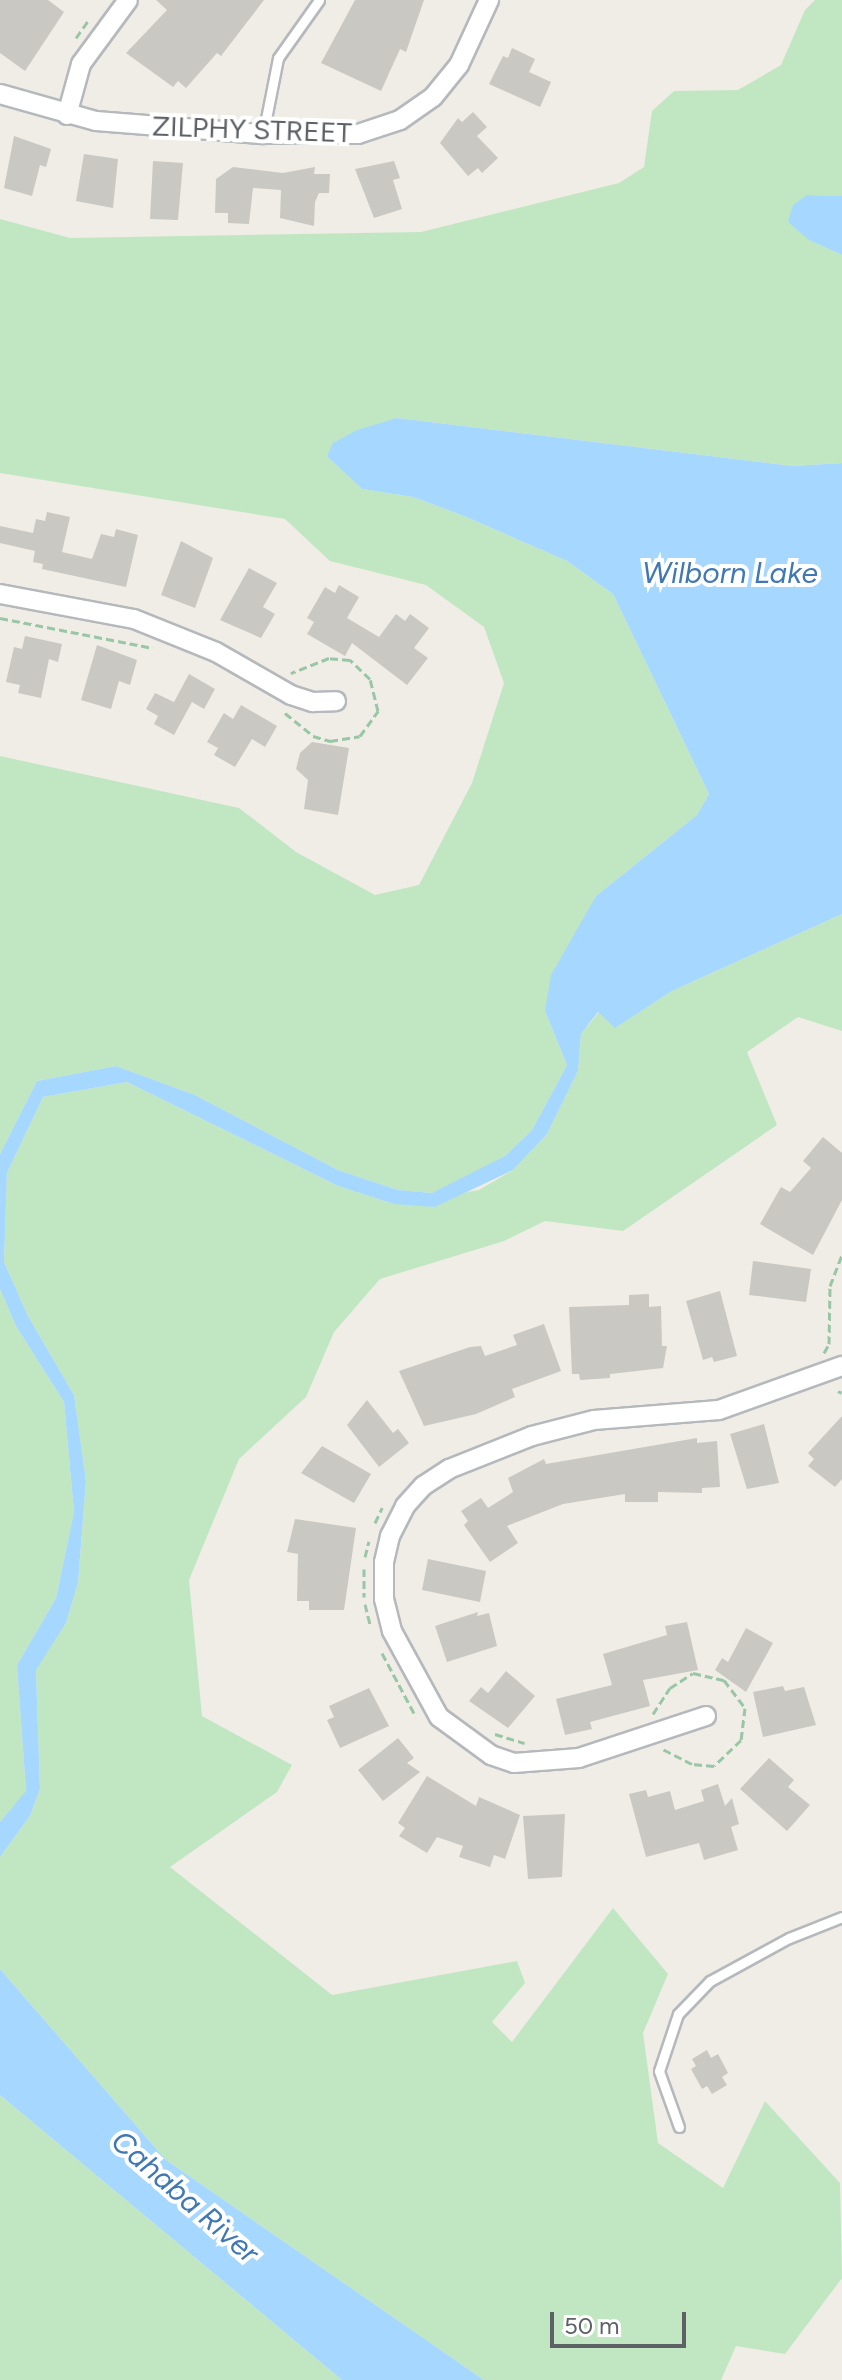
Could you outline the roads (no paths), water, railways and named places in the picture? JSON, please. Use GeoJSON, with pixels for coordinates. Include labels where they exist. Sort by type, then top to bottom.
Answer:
{"type":"FeatureCollection","features":[{"type":"Feature","properties":{"kind":"street"},"geometry":{"type":"LineString","coordinates":[[67,115],[81,64],[128,0]]}},
{"type":"Feature","properties":{"kind":"street","name":"ZILPHY STREET"},"geometry":{"type":"LineString","coordinates":[[0,94],[67,115],[263,134],[358,134],[409,115],[455,72],[489,0]]}},
{"type":"Feature","properties":{"kind":"street"},"geometry":{"type":"LineString","coordinates":[[0,594],[147,623],[216,652],[291,695],[313,702],[336,701]]}},
{"type":"Feature","properties":{"kind":"street"},"geometry":{"type":"LineString","coordinates":[[706,1716],[579,1758],[514,1763],[491,1755],[439,1717],[392,1631],[384,1599],[390,1536],[405,1506],[423,1486],[449,1469],[532,1436],[594,1420],[719,1410],[842,1366]]}},
{"type":"Feature","properties":{"kind":"lane"},"geometry":{"type":"LineString","coordinates":[[263,134],[278,58],[319,0]]}},
{"type":"Feature","properties":{"kind":"lane"},"geometry":{"type":"LineString","coordinates":[[679,2127],[659,2071],[678,2014],[710,1981],[789,1938],[842,1917]]}},
{"type":"Feature","properties":{"kind":"water"},"geometry":{"type":"Polygon","coordinates":[[[807,195],[842,196],[842,255],[809,240],[788,222],[793,205],[807,195]]]}},
{"type":"Feature","properties":{"kind":"water","name":"Wilborn Lake"},"geometry":{"type":"Polygon","coordinates":[[[397,418],[793,466],[842,463],[842,914],[672,991],[615,1028],[598,1012],[581,1034],[578,1071],[547,1134],[513,1170],[435,1207],[394,1204],[338,1186],[127,1082],[43,1097],[7,1173],[4,1262],[28,1316],[74,1395],[86,1481],[78,1583],[66,1623],[36,1670],[40,1789],[30,1816],[0,1857],[0,1822],[26,1791],[17,1665],[56,1598],[74,1512],[64,1402],[16,1326],[0,1289],[0,1154],[37,1081],[116,1066],[195,1095],[338,1170],[398,1190],[432,1193],[505,1156],[532,1130],[567,1065],[545,1011],[551,975],[596,896],[697,815],[709,794],[613,594],[567,561],[464,516],[413,497],[362,489],[327,456],[333,443],[357,430],[397,418]]]}},
{"type":"Feature","properties":{"kind":"water","name":"Cahaba River"},"geometry":{"type":"Polygon","coordinates":[[[0,1969],[166,2160],[484,2380],[342,2380],[0,2095],[0,1969]]]}}]}
